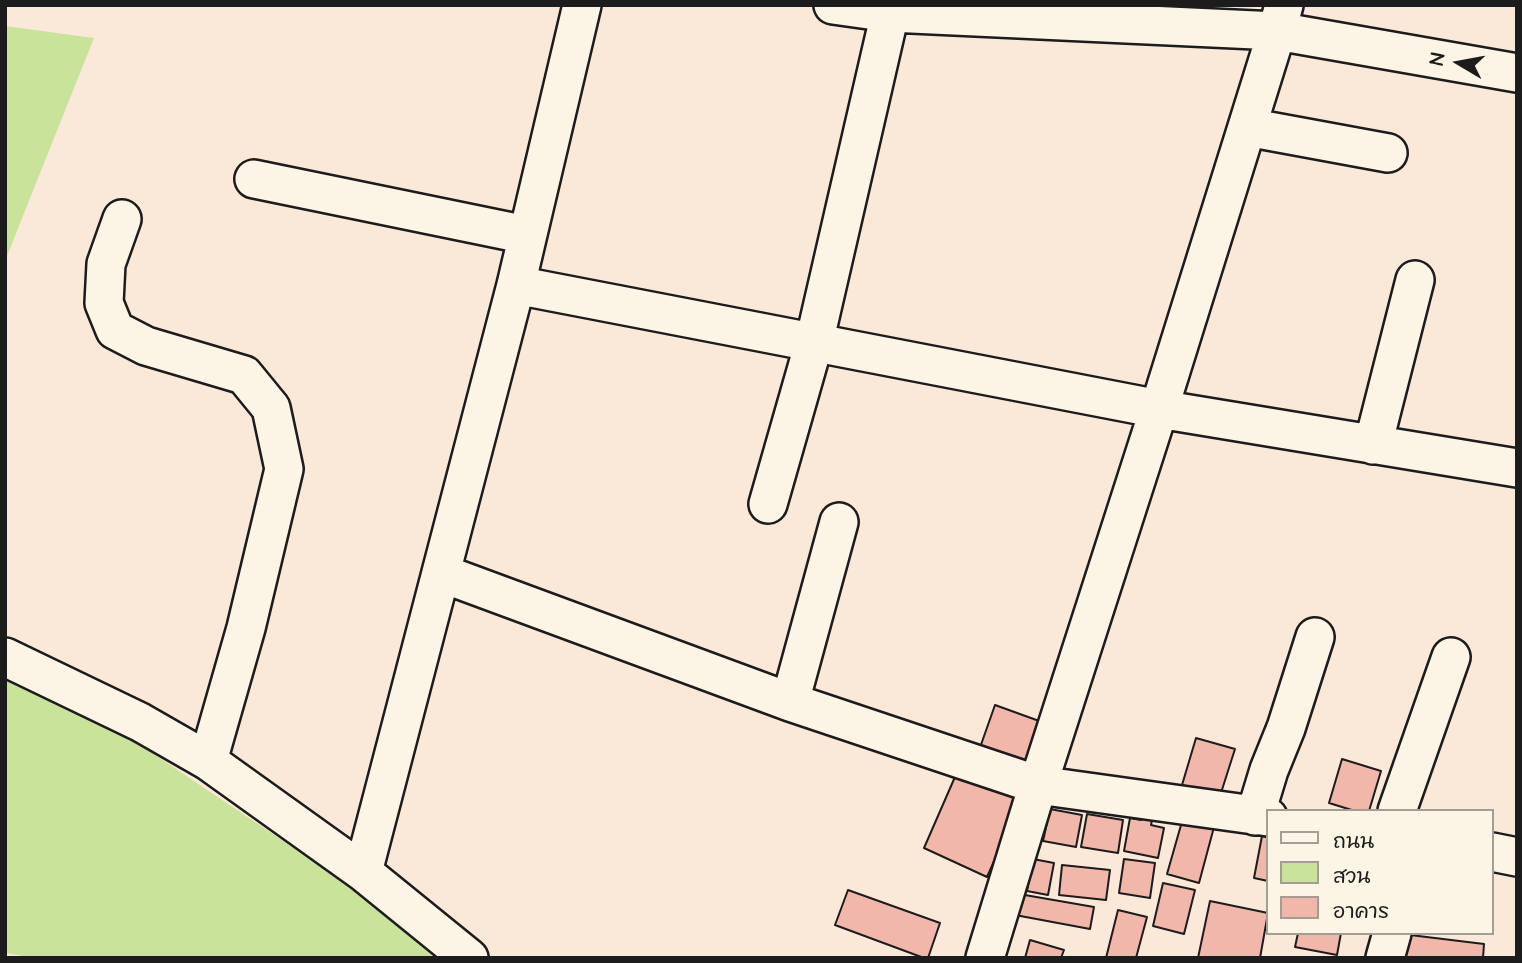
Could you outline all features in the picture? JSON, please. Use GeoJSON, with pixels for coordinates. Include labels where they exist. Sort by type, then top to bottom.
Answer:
{"type":"FeatureCollection","features":[{"type":"Feature","properties":{"kind":"street"},"geometry":{"type":"LineString","coordinates":[[363,872],[516,285],[582,5]]}},
{"type":"Feature","properties":{"kind":"street"},"geometry":{"type":"LineString","coordinates":[[833,5],[890,13],[938,10],[1281,18],[1517,73]]}},
{"type":"Feature","properties":{"kind":"street"},"geometry":{"type":"LineString","coordinates":[[768,503],[814,342],[890,13]]}},
{"type":"Feature","properties":{"kind":"street"},"geometry":{"type":"LineString","coordinates":[[985,958],[1281,18]]}},
{"type":"Feature","properties":{"kind":"street"},"geometry":{"type":"LineString","coordinates":[[1247,127],[1388,153]]}},
{"type":"Feature","properties":{"kind":"street"},"geometry":{"type":"LineString","coordinates":[[254,179],[527,235]]}},
{"type":"Feature","properties":{"kind":"street"},"geometry":{"type":"LineString","coordinates":[[122,219],[106,264],[104,303],[115,330],[146,346],[244,375],[271,408],[284,469],[246,628],[208,761]]}},
{"type":"Feature","properties":{"kind":"street"},"geometry":{"type":"LineString","coordinates":[[1373,445],[1415,280]]}},
{"type":"Feature","properties":{"kind":"street"},"geometry":{"type":"LineString","coordinates":[[516,285],[1159,409],[1517,468]]}},
{"type":"Feature","properties":{"kind":"street"},"geometry":{"type":"LineString","coordinates":[[790,702],[839,522]]}},
{"type":"Feature","properties":{"kind":"street"},"geometry":{"type":"LineString","coordinates":[[442,573],[790,702],[1038,785],[1261,817],[1269,770],[1286,728],[1315,637]]}},
{"type":"Feature","properties":{"kind":"street"},"geometry":{"type":"LineString","coordinates":[[5,657],[140,723],[208,761],[363,872],[469,958]]}},
{"type":"Feature","properties":{"kind":"street"},"geometry":{"type":"LineString","coordinates":[[1398,809],[1451,657]]}},
{"type":"Feature","properties":{"kind":"street"},"geometry":{"type":"LineString","coordinates":[[1494,852],[1517,857]]}},
{"type":"Feature","properties":{"kind":"street"},"geometry":{"type":"LineString","coordinates":[[1385,958],[1391,935]]}},
{"type":"Feature","properties":{"kind":"green space"},"geometry":{"type":"Polygon","coordinates":[[[5,26],[94,38],[5,261],[5,26]]]}},
{"type":"Feature","properties":{"kind":"green space"},"geometry":{"type":"Polygon","coordinates":[[[5,677],[115,728],[337,877],[444,958],[36,958],[5,953],[5,677]]]}},
{"type":"Feature","properties":{"kind":"building"},"geometry":{"type":"Polygon","coordinates":[[[995,705],[1042,722],[1024,772],[977,756],[995,705]]]}},
{"type":"Feature","properties":{"kind":"building"},"geometry":{"type":"Polygon","coordinates":[[[1196,738],[1235,749],[1220,796],[1182,785],[1196,738]]]}},
{"type":"Feature","properties":{"kind":"building"},"geometry":{"type":"Polygon","coordinates":[[[1342,759],[1381,771],[1370,809],[1348,809],[1329,803],[1342,759]]]}},
{"type":"Feature","properties":{"kind":"building"},"geometry":{"type":"Polygon","coordinates":[[[958,770],[1022,799],[987,877],[924,848],[958,770]]]}},
{"type":"Feature","properties":{"kind":"building"},"geometry":{"type":"Polygon","coordinates":[[[1050,809],[1082,815],[1076,847],[1043,841],[1050,809]]]}},
{"type":"Feature","properties":{"kind":"building"},"geometry":{"type":"Polygon","coordinates":[[[1087,814],[1123,820],[1118,853],[1081,847],[1087,814]]]}},
{"type":"Feature","properties":{"kind":"building"},"geometry":{"type":"Polygon","coordinates":[[[1145,814],[1153,815],[1151,825],[1164,828],[1158,858],[1124,851],[1130,818],[1141,820],[1145,814]]]}},
{"type":"Feature","properties":{"kind":"building"},"geometry":{"type":"Polygon","coordinates":[[[1183,818],[1214,827],[1199,883],[1167,874],[1183,818]]]}},
{"type":"Feature","properties":{"kind":"building"},"geometry":{"type":"Polygon","coordinates":[[[1262,836],[1266,837],[1266,881],[1254,878],[1262,836]]]}},
{"type":"Feature","properties":{"kind":"building"},"geometry":{"type":"Polygon","coordinates":[[[1033,859],[1054,863],[1048,895],[1027,891],[1033,859]]]}},
{"type":"Feature","properties":{"kind":"building"},"geometry":{"type":"Polygon","coordinates":[[[1124,859],[1155,863],[1150,898],[1119,893],[1124,859]]]}},
{"type":"Feature","properties":{"kind":"building"},"geometry":{"type":"Polygon","coordinates":[[[1062,865],[1110,870],[1106,900],[1059,895],[1062,865]]]}},
{"type":"Feature","properties":{"kind":"building"},"geometry":{"type":"Polygon","coordinates":[[[1163,883],[1195,890],[1184,934],[1153,926],[1163,883]]]}},
{"type":"Feature","properties":{"kind":"building"},"geometry":{"type":"Polygon","coordinates":[[[848,890],[940,923],[928,958],[835,925],[848,890]]]}},
{"type":"Feature","properties":{"kind":"building"},"geometry":{"type":"Polygon","coordinates":[[[1019,894],[1094,907],[1090,929],[1015,915],[1019,894]]]}},
{"type":"Feature","properties":{"kind":"building"},"geometry":{"type":"Polygon","coordinates":[[[1210,901],[1266,913],[1260,958],[1198,958],[1210,901]]]}},
{"type":"Feature","properties":{"kind":"building"},"geometry":{"type":"Polygon","coordinates":[[[1118,910],[1147,917],[1136,958],[1106,958],[1118,910]]]}},
{"type":"Feature","properties":{"kind":"building"},"geometry":{"type":"Polygon","coordinates":[[[1298,935],[1341,935],[1337,955],[1295,947],[1298,935]]]}},
{"type":"Feature","properties":{"kind":"building"},"geometry":{"type":"Polygon","coordinates":[[[1402,935],[1484,944],[1483,958],[1399,958],[1402,935]]]}},
{"type":"Feature","properties":{"kind":"building"},"geometry":{"type":"Polygon","coordinates":[[[1030,940],[1064,950],[1061,958],[1025,958],[1030,940]]]}}]}
